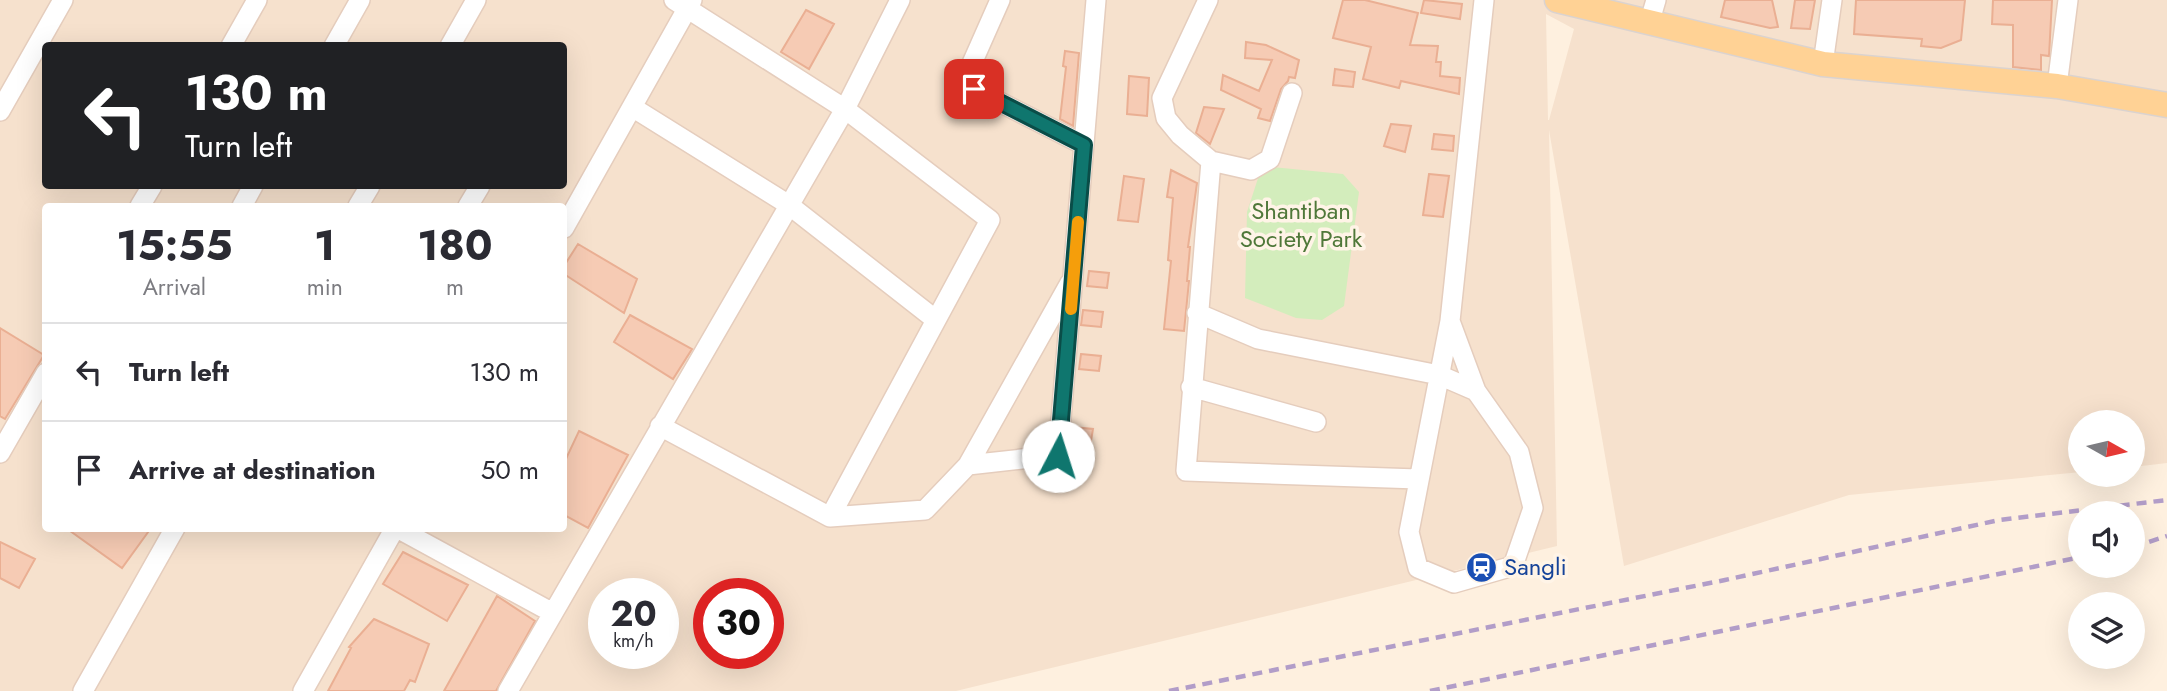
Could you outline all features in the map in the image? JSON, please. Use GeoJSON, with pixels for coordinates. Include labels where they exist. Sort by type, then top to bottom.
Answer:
{"type":"FeatureCollection","features":[{"type":"Feature","properties":{"kind":"main road"},"geometry":{"type":"LineString","coordinates":[[1557,0],[1823,64],[2057,86],[2167,105]]}},
{"type":"Feature","properties":{"kind":"street"},"geometry":{"type":"LineString","coordinates":[[0,111],[63,0]]}},
{"type":"Feature","properties":{"kind":"street"},"geometry":{"type":"LineString","coordinates":[[233,42],[257,0]]}},
{"type":"Feature","properties":{"kind":"street"},"geometry":{"type":"LineString","coordinates":[[336,42],[360,0]]}},
{"type":"Feature","properties":{"kind":"street"},"geometry":{"type":"LineString","coordinates":[[452,42],[476,0]]}},
{"type":"Feature","properties":{"kind":"street"},"geometry":{"type":"LineString","coordinates":[[508,691],[845,109],[900,0]]}},
{"type":"Feature","properties":{"kind":"street"},"geometry":{"type":"LineString","coordinates":[[1000,0],[968,70],[974,89],[1084,145]]}},
{"type":"Feature","properties":{"kind":"street"},"geometry":{"type":"LineString","coordinates":[[968,465],[1058,456],[1096,0]]}},
{"type":"Feature","properties":{"kind":"street"},"geometry":{"type":"LineString","coordinates":[[1208,0],[1162,98],[1166,118],[1180,135],[1211,161],[1251,170],[1270,159],[1292,93]]}},
{"type":"Feature","properties":{"kind":"street"},"geometry":{"type":"LineString","coordinates":[[1450,321],[1476,391],[1519,452],[1533,508],[1513,566],[1454,583],[1418,568],[1409,532],[1450,321],[1484,0]]}},
{"type":"Feature","properties":{"kind":"street"},"geometry":{"type":"LineString","coordinates":[[1649,24],[1656,0]]}},
{"type":"Feature","properties":{"kind":"street"},"geometry":{"type":"LineString","coordinates":[[1823,64],[1832,0]]}},
{"type":"Feature","properties":{"kind":"street"},"geometry":{"type":"LineString","coordinates":[[2057,86],[2068,0]]}},
{"type":"Feature","properties":{"kind":"street"},"geometry":{"type":"LineString","coordinates":[[567,223],[632,107],[684,3],[845,109],[990,220],[830,517]]}},
{"type":"Feature","properties":{"kind":"street"},"geometry":{"type":"LineString","coordinates":[[632,107],[789,205],[936,320]]}},
{"type":"Feature","properties":{"kind":"street"},"geometry":{"type":"LineString","coordinates":[[1211,161],[1186,471],[1418,479]]}},
{"type":"Feature","properties":{"kind":"street"},"geometry":{"type":"LineString","coordinates":[[660,426],[830,517],[925,510],[968,465],[1074,276]]}},
{"type":"Feature","properties":{"kind":"street"},"geometry":{"type":"LineString","coordinates":[[1197,313],[1258,338],[1439,375],[1476,391]]}},
{"type":"Feature","properties":{"kind":"street"},"geometry":{"type":"LineString","coordinates":[[0,453],[42,380]]}},
{"type":"Feature","properties":{"kind":"street"},"geometry":{"type":"LineString","coordinates":[[1191,387],[1316,422]]}},
{"type":"Feature","properties":{"kind":"street"},"geometry":{"type":"LineString","coordinates":[[83,691],[173,532]]}},
{"type":"Feature","properties":{"kind":"street"},"geometry":{"type":"LineString","coordinates":[[303,691],[394,532]]}},
{"type":"Feature","properties":{"kind":"street"},"geometry":{"type":"LineString","coordinates":[[403,532],[553,612]]}},
{"type":"Feature","properties":{"kind":"shaded area"},"geometry":{"type":"Polygon","coordinates":[[[0,0],[2167,0],[2167,463],[2146,465],[2146,410],[2068,410],[2068,473],[1849,495],[1624,566],[1549,130],[1557,546],[956,691],[0,691],[0,0]],[[1546,14],[1548,120],[1549,120],[1574,29],[1546,14]]]}},
{"type":"Feature","properties":{"kind":"green space","name":"Shantiban Society Park"},"geometry":{"type":"Polygon","coordinates":[[[1262,166],[1343,174],[1359,192],[1344,306],[1322,320],[1296,318],[1245,298],[1247,212],[1262,166]]]}},
{"type":"Feature","properties":{"kind":"building"},"geometry":{"type":"Polygon","coordinates":[[[1343,0],[1365,0],[1418,13],[1410,45],[1438,46],[1436,62],[1441,62],[1440,76],[1460,78],[1459,94],[1401,81],[1399,88],[1363,79],[1371,47],[1333,38],[1343,0]]]}},
{"type":"Feature","properties":{"kind":"building"},"geometry":{"type":"Polygon","coordinates":[[[1424,0],[1462,4],[1460,19],[1421,13],[1424,0]]]}},
{"type":"Feature","properties":{"kind":"building"},"geometry":{"type":"Polygon","coordinates":[[[1725,0],[1772,0],[1778,27],[1770,28],[1721,17],[1725,0]]]}},
{"type":"Feature","properties":{"kind":"building"},"geometry":{"type":"Polygon","coordinates":[[[1795,0],[1815,0],[1810,29],[1791,28],[1795,0]]]}},
{"type":"Feature","properties":{"kind":"building"},"geometry":{"type":"Polygon","coordinates":[[[1856,0],[1965,0],[1961,40],[1941,48],[1921,46],[1922,39],[1854,34],[1856,0]]]}},
{"type":"Feature","properties":{"kind":"building"},"geometry":{"type":"Polygon","coordinates":[[[1993,0],[2052,0],[2049,56],[2041,55],[2041,70],[2013,67],[2013,25],[1992,24],[1993,0]]]}},
{"type":"Feature","properties":{"kind":"building"},"geometry":{"type":"Polygon","coordinates":[[[806,10],[834,24],[809,69],[781,52],[806,10]]]}},
{"type":"Feature","properties":{"kind":"building"},"geometry":{"type":"Polygon","coordinates":[[[1246,42],[1266,45],[1299,60],[1295,78],[1289,77],[1281,89],[1270,121],[1258,118],[1261,109],[1221,90],[1223,75],[1259,91],[1272,60],[1245,58],[1246,42]]]}},
{"type":"Feature","properties":{"kind":"building"},"geometry":{"type":"Polygon","coordinates":[[[1065,51],[1079,53],[1073,126],[1060,119],[1066,67],[1063,66],[1065,51]]]}},
{"type":"Feature","properties":{"kind":"building"},"geometry":{"type":"Polygon","coordinates":[[[1335,69],[1355,72],[1353,87],[1333,85],[1335,69]]]}},
{"type":"Feature","properties":{"kind":"building"},"geometry":{"type":"Polygon","coordinates":[[[1129,76],[1149,78],[1147,116],[1127,114],[1129,76]]]}},
{"type":"Feature","properties":{"kind":"building"},"geometry":{"type":"Polygon","coordinates":[[[1204,107],[1224,109],[1210,144],[1196,133],[1204,107]]]}},
{"type":"Feature","properties":{"kind":"building"},"geometry":{"type":"Polygon","coordinates":[[[1391,124],[1411,126],[1405,152],[1384,146],[1391,124]]]}},
{"type":"Feature","properties":{"kind":"building"},"geometry":{"type":"Polygon","coordinates":[[[1434,134],[1454,136],[1453,151],[1432,149],[1434,134]]]}},
{"type":"Feature","properties":{"kind":"building"},"geometry":{"type":"Polygon","coordinates":[[[1171,170],[1197,183],[1188,247],[1189,281],[1184,331],[1164,329],[1171,261],[1168,260],[1173,198],[1167,197],[1171,170]]]}},
{"type":"Feature","properties":{"kind":"building"},"geometry":{"type":"Polygon","coordinates":[[[1429,174],[1449,176],[1443,217],[1423,215],[1429,174]]]}},
{"type":"Feature","properties":{"kind":"building"},"geometry":{"type":"Polygon","coordinates":[[[1124,176],[1144,179],[1138,222],[1118,220],[1124,176]]]}},
{"type":"Feature","properties":{"kind":"building"},"geometry":{"type":"Polygon","coordinates":[[[578,244],[637,279],[624,313],[567,276],[567,261],[578,244]]]}},
{"type":"Feature","properties":{"kind":"building"},"geometry":{"type":"Polygon","coordinates":[[[1089,271],[1109,273],[1107,288],[1087,286],[1089,271]]]}},
{"type":"Feature","properties":{"kind":"building"},"geometry":{"type":"Polygon","coordinates":[[[1083,310],[1103,312],[1101,327],[1081,325],[1083,310]]]}},
{"type":"Feature","properties":{"kind":"building"},"geometry":{"type":"Polygon","coordinates":[[[630,315],[692,349],[673,379],[614,342],[630,315]]]}},
{"type":"Feature","properties":{"kind":"building"},"geometry":{"type":"Polygon","coordinates":[[[0,328],[42,354],[42,358],[5,419],[0,416],[0,328]]]}},
{"type":"Feature","properties":{"kind":"building"},"geometry":{"type":"Polygon","coordinates":[[[1081,354],[1101,356],[1099,371],[1079,369],[1081,354]]]}},
{"type":"Feature","properties":{"kind":"building"},"geometry":{"type":"Polygon","coordinates":[[[1073,427],[1093,429],[1087,465],[1067,463],[1073,427]]]}},
{"type":"Feature","properties":{"kind":"building"},"geometry":{"type":"Polygon","coordinates":[[[579,431],[628,455],[588,528],[567,517],[567,457],[579,431]]]}},
{"type":"Feature","properties":{"kind":"building"},"geometry":{"type":"Polygon","coordinates":[[[72,532],[148,532],[122,568],[72,532]]]}},
{"type":"Feature","properties":{"kind":"building"},"geometry":{"type":"Polygon","coordinates":[[[0,542],[35,559],[19,588],[0,578],[0,542]]]}},
{"type":"Feature","properties":{"kind":"building"},"geometry":{"type":"Polygon","coordinates":[[[403,552],[468,585],[447,621],[383,584],[403,552]]]}},
{"type":"Feature","properties":{"kind":"building"},"geometry":{"type":"Polygon","coordinates":[[[497,596],[535,621],[496,691],[444,691],[497,596]]]}},
{"type":"Feature","properties":{"kind":"building"},"geometry":{"type":"Polygon","coordinates":[[[374,619],[429,644],[415,682],[410,680],[404,691],[328,691],[351,648],[349,647],[374,619]]]}},
{"type":"Feature","properties":{"kind":"railway"},"geometry":{"type":"LineString","coordinates":[[1169,691],[1725,580],[1999,520],[2167,500]]}},
{"type":"Feature","properties":{"kind":"railway"},"geometry":{"type":"LineString","coordinates":[[2145,543],[2167,536]]}},
{"type":"Feature","properties":{"kind":"railway"},"geometry":{"type":"LineString","coordinates":[[1430,691],[2068,560]]}},
{"type":"Feature","properties":{"kind":"slow traffic"},"geometry":{"type":"LineString","coordinates":[[1071,309],[1078,222]]}},
{"type":"Feature","properties":{"kind":"place","name":"Sangli"},"geometry":{"type":"Point","coordinates":[1481,567]}},
{"type":"Feature","properties":{"kind":"route"},"geometry":{"type":"LineString","coordinates":[[974,89],[1084,145],[1058,456]]}}]}
